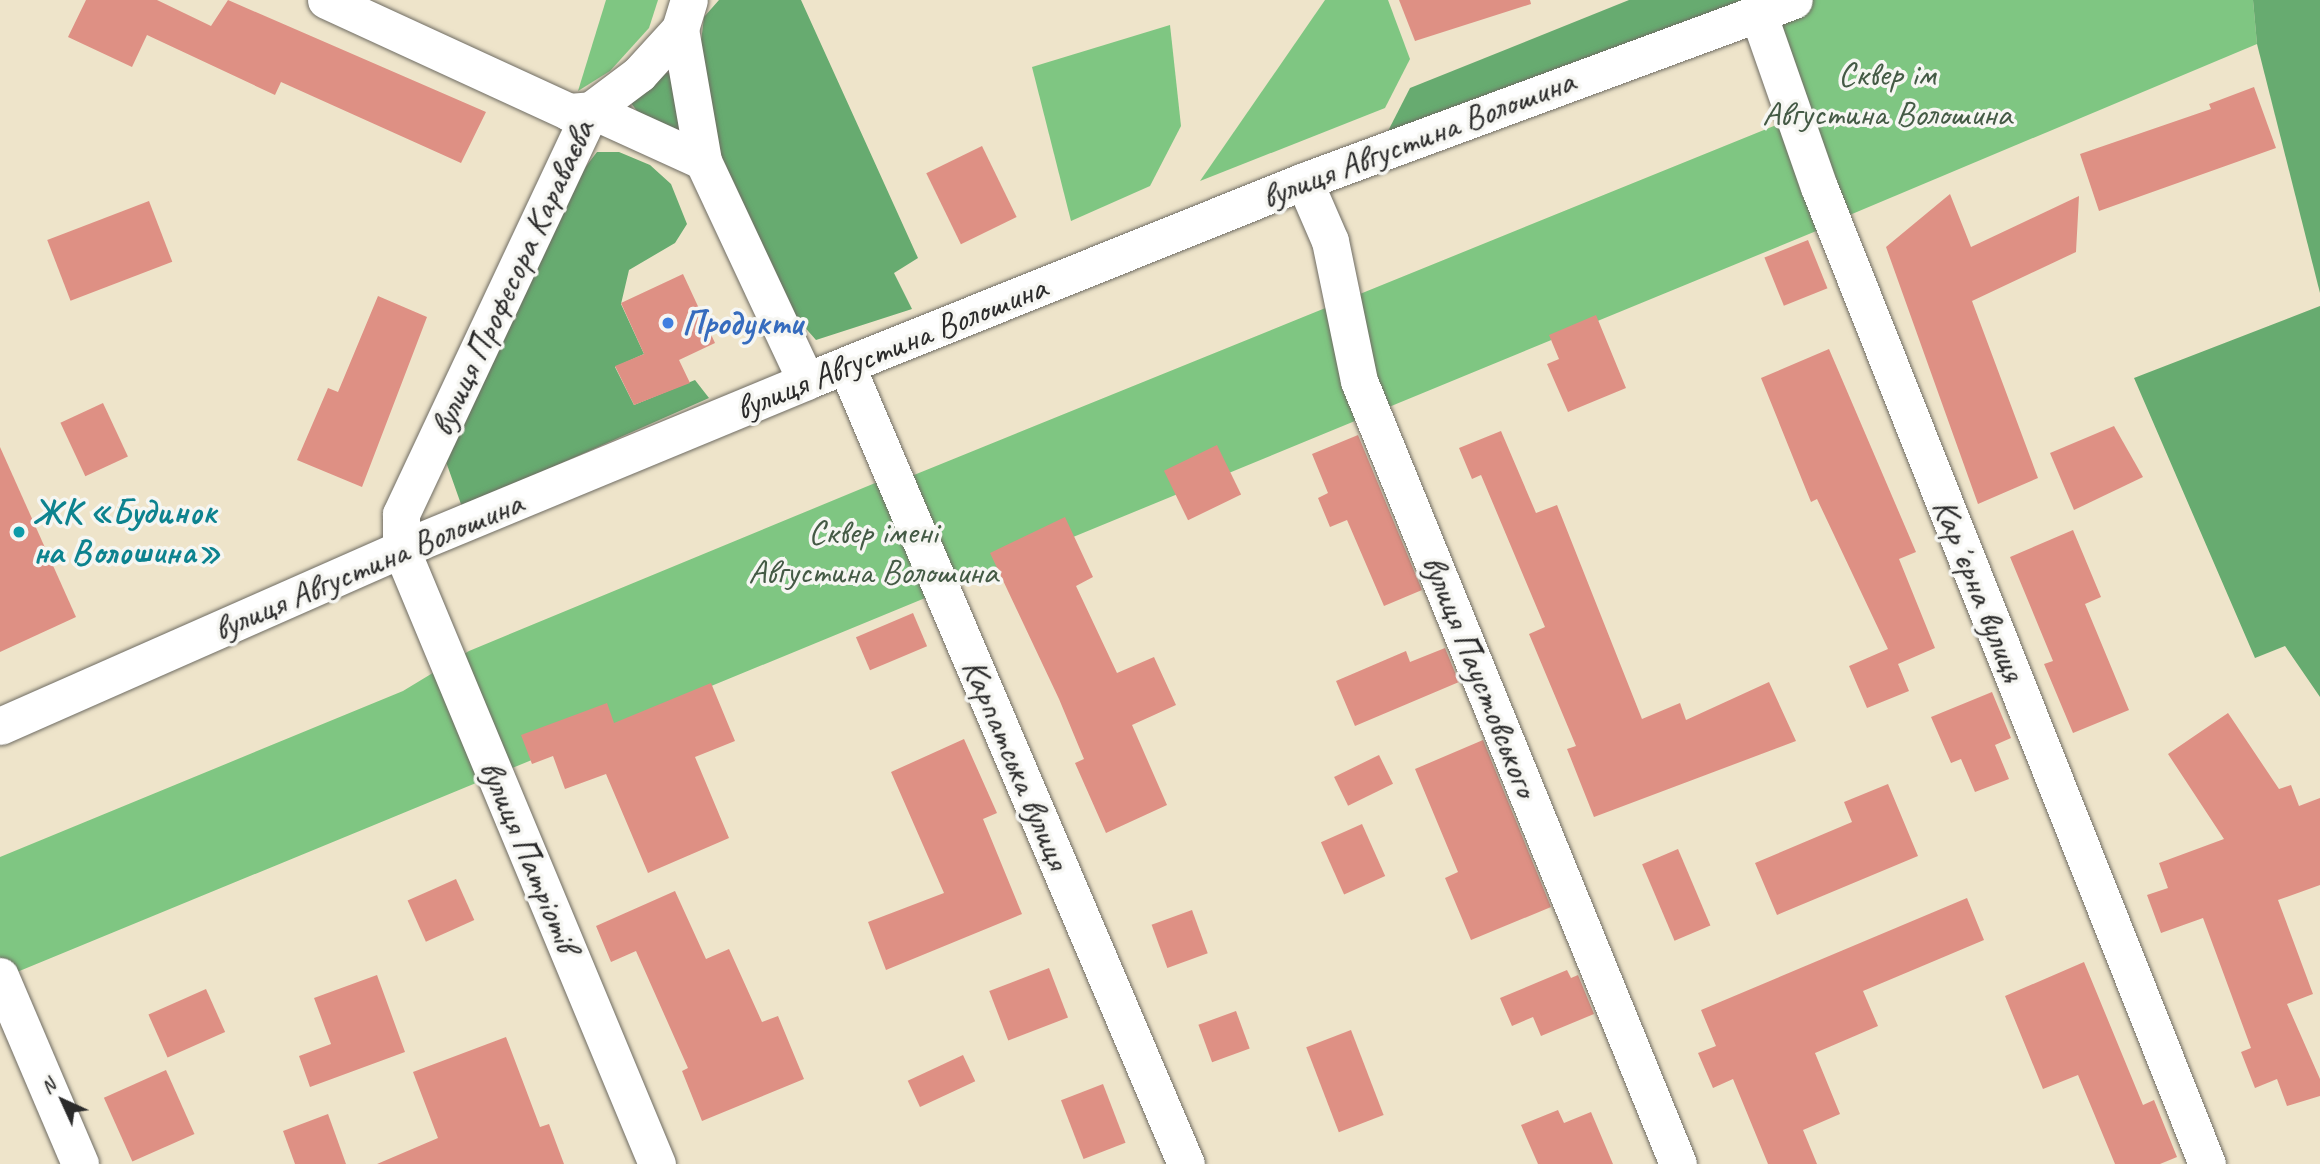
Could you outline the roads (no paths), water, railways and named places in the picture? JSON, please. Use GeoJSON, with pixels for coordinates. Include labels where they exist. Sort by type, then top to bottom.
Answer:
{"type":"FeatureCollection","features":[{"type":"Feature","properties":{"kind":"street"},"geometry":{"type":"LineString","coordinates":[[326,0],[569,112],[591,110],[703,160]]}},
{"type":"Feature","properties":{"kind":"street","name":"вулиця Августина Волошина"},"geometry":{"type":"LineString","coordinates":[[0,726],[401,549],[806,381],[1304,181],[1794,0]]}},
{"type":"Feature","properties":{"kind":"street","name":"Карʼєрна вулиця"},"geometry":{"type":"LineString","coordinates":[[1758,13],[1819,187],[2207,1164]]}},
{"type":"Feature","properties":{"kind":"street"},"geometry":{"type":"LineString","coordinates":[[685,15],[703,160],[806,381]]}},
{"type":"Feature","properties":{"kind":"street","name":"вулиця Професора Караваєва"},"geometry":{"type":"LineString","coordinates":[[401,549],[401,514],[591,110],[639,74],[685,15]]}},
{"type":"Feature","properties":{"kind":"street","name":"вулиця Паустовського"},"geometry":{"type":"LineString","coordinates":[[1304,181],[1330,241],[1359,381],[1678,1164]]}},
{"type":"Feature","properties":{"kind":"street","name":"Карпатська вулиця"},"geometry":{"type":"LineString","coordinates":[[846,365],[1186,1164]]}},
{"type":"Feature","properties":{"kind":"street","name":"вулиця Патріотів"},"geometry":{"type":"LineString","coordinates":[[401,549],[657,1164]]}},
{"type":"Feature","properties":{"kind":"street"},"geometry":{"type":"LineString","coordinates":[[0,976],[80,1164]]}},
{"type":"Feature","properties":{"kind":"place","name":"Продукти"},"geometry":{"type":"Point","coordinates":[668,323]}},
{"type":"Feature","properties":{"kind":"place","name":"ЖК «Будинок на Волошина»"},"geometry":{"type":"Point","coordinates":[19,532]}},
{"type":"Feature","properties":{"kind":"park label","name":"Сквер ім Августина Волошина"},"geometry":{"type":"Point","coordinates":[1887,94]}},
{"type":"Feature","properties":{"kind":"park label","name":"Сквер імені Августина Волошина"},"geometry":{"type":"Point","coordinates":[873,552]}}]}
